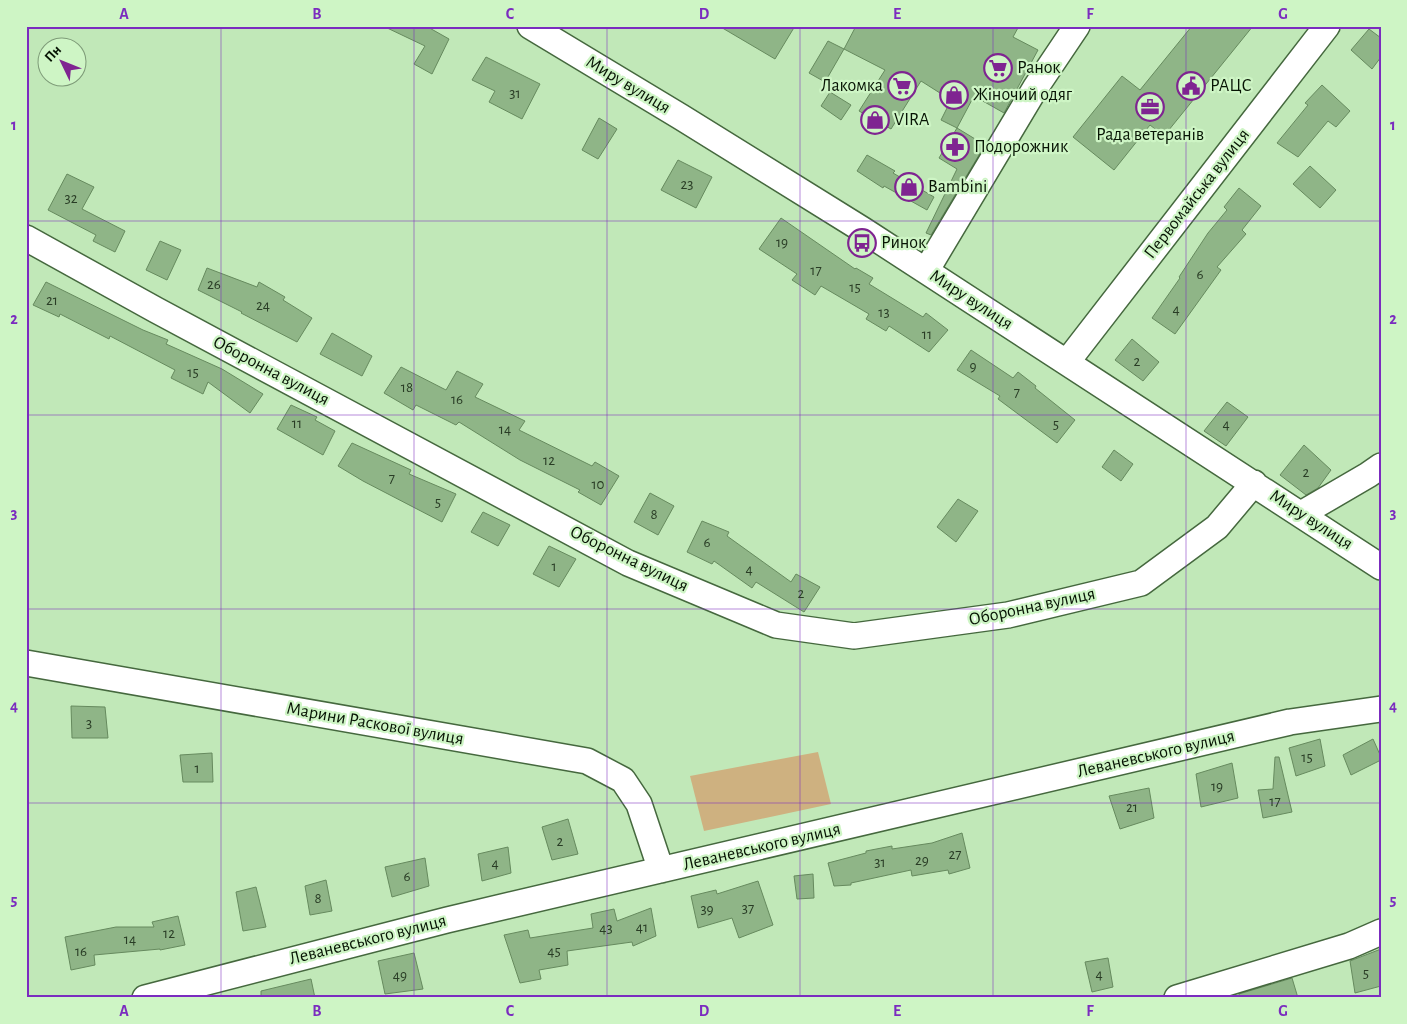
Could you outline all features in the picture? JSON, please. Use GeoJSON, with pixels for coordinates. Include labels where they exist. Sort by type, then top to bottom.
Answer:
{"type":"FeatureCollection","features":[{"type":"Feature","properties":{"kind":"street","name":"Миру вулиця"},"geometry":{"type":"LineString","coordinates":[[530,26],[689,121],[926,271],[1381,567]]}},
{"type":"Feature","properties":{"kind":"street"},"geometry":{"type":"LineString","coordinates":[[926,271],[1036,87],[1077,26]]}},
{"type":"Feature","properties":{"kind":"street","name":"Первомайська вулиця"},"geometry":{"type":"LineString","coordinates":[[1067,362],[1327,26]]}},
{"type":"Feature","properties":{"kind":"street","name":"Оборонна вулиця"},"geometry":{"type":"LineString","coordinates":[[26,238],[156,310],[628,563],[776,625],[854,636],[1008,614],[1141,583],[1217,527],[1254,483]]}},
{"type":"Feature","properties":{"kind":"street"},"geometry":{"type":"LineString","coordinates":[[1301,514],[1368,476],[1381,466]]}},
{"type":"Feature","properties":{"kind":"street"},"geometry":{"type":"LineString","coordinates":[[1340,492],[1381,490]]}},
{"type":"Feature","properties":{"kind":"street","name":"Марини Раскової вулиця"},"geometry":{"type":"LineString","coordinates":[[26,663],[588,761],[623,780],[639,804],[661,870]]}},
{"type":"Feature","properties":{"kind":"street","name":"Леваневського вулиця"},"geometry":{"type":"LineString","coordinates":[[145,998],[446,920],[1290,722],[1381,709]]}},
{"type":"Feature","properties":{"kind":"street"},"geometry":{"type":"LineString","coordinates":[[1177,998],[1349,946],[1381,932]]}},
{"type":"Feature","properties":{"kind":"shaded area"},"geometry":{"type":"Polygon","coordinates":[[[818,752],[831,804],[704,831],[690,776],[818,752]]]}},
{"type":"Feature","properties":{"kind":"building"},"geometry":{"type":"Polygon","coordinates":[[[383,26],[426,26],[449,39],[432,74],[414,64],[425,46],[383,26]]]}},
{"type":"Feature","properties":{"kind":"building"},"geometry":{"type":"Polygon","coordinates":[[[719,26],[795,26],[775,59],[719,26]]]}},
{"type":"Feature","properties":{"kind":"building"},"geometry":{"type":"Polygon","coordinates":[[[856,26],[1019,26],[1013,37],[1038,50],[1004,113],[974,96],[957,128],[941,120],[951,100],[921,81],[891,129],[859,111],[885,70],[844,49],[856,26]]]}},
{"type":"Feature","properties":{"kind":"building"},"geometry":{"type":"Polygon","coordinates":[[[1192,26],[1253,26],[1164,136],[1150,125],[1114,170],[1073,137],[1122,76],[1140,90],[1192,26]]]}},
{"type":"Feature","properties":{"kind":"building"},"geometry":{"type":"Polygon","coordinates":[[[1369,29],[1381,38],[1381,57],[1372,69],[1351,50],[1369,29]]]}},
{"type":"Feature","properties":{"kind":"building"},"geometry":{"type":"Polygon","coordinates":[[[828,41],[844,49],[825,82],[809,73],[828,41]]]}},
{"type":"Feature","properties":{"kind":"building"},"geometry":{"type":"Polygon","coordinates":[[[486,57],[540,84],[522,119],[489,102],[495,91],[472,80],[486,57]]]}},
{"type":"Feature","properties":{"kind":"building"},"geometry":{"type":"Polygon","coordinates":[[[1322,85],[1350,111],[1336,127],[1328,121],[1298,157],[1277,143],[1308,105],[1305,103],[1322,85]]]}},
{"type":"Feature","properties":{"kind":"building"},"geometry":{"type":"Polygon","coordinates":[[[830,92],[851,105],[841,120],[821,106],[830,92]]]}},
{"type":"Feature","properties":{"kind":"building"},"geometry":{"type":"Polygon","coordinates":[[[599,118],[617,129],[598,159],[582,150],[599,118]]]}},
{"type":"Feature","properties":{"kind":"building"},"geometry":{"type":"Polygon","coordinates":[[[957,128],[985,145],[931,235],[926,233],[957,169],[939,158],[957,128]]]}},
{"type":"Feature","properties":{"kind":"building"},"geometry":{"type":"Polygon","coordinates":[[[867,155],[934,197],[927,210],[884,186],[883,188],[857,171],[867,155]]]}},
{"type":"Feature","properties":{"kind":"building"},"geometry":{"type":"Polygon","coordinates":[[[678,160],[712,177],[696,208],[661,190],[678,160]]]}},
{"type":"Feature","properties":{"kind":"building"},"geometry":{"type":"Polygon","coordinates":[[[1310,166],[1336,190],[1320,208],[1293,184],[1310,166]]]}},
{"type":"Feature","properties":{"kind":"building"},"geometry":{"type":"Polygon","coordinates":[[[67,174],[94,187],[82,209],[125,231],[115,252],[93,241],[96,235],[48,210],[67,174]]]}},
{"type":"Feature","properties":{"kind":"building"},"geometry":{"type":"Polygon","coordinates":[[[1239,188],[1261,206],[1242,230],[1246,234],[1217,267],[1221,270],[1175,334],[1152,318],[1208,233],[1227,210],[1224,207],[1239,188]]]}},
{"type":"Feature","properties":{"kind":"building"},"geometry":{"type":"Polygon","coordinates":[[[781,218],[855,269],[873,278],[869,284],[923,317],[926,313],[948,330],[929,352],[889,326],[886,331],[866,319],[869,314],[821,286],[815,295],[792,280],[797,274],[759,249],[781,218]]]}},
{"type":"Feature","properties":{"kind":"building"},"geometry":{"type":"Polygon","coordinates":[[[160,241],[181,250],[167,280],[146,270],[160,241]]]}},
{"type":"Feature","properties":{"kind":"building"},"geometry":{"type":"Polygon","coordinates":[[[207,268],[257,287],[259,282],[285,297],[283,300],[312,318],[297,342],[198,290],[207,268]]]}},
{"type":"Feature","properties":{"kind":"building"},"geometry":{"type":"Polygon","coordinates":[[[46,282],[143,330],[168,340],[166,344],[222,369],[263,394],[250,413],[208,382],[203,394],[171,378],[175,370],[110,336],[109,339],[60,314],[59,317],[33,305],[46,282]]]}},
{"type":"Feature","properties":{"kind":"building"},"geometry":{"type":"Polygon","coordinates":[[[332,333],[372,356],[362,376],[320,354],[332,333]]]}},
{"type":"Feature","properties":{"kind":"building"},"geometry":{"type":"Polygon","coordinates":[[[1132,339],[1159,362],[1143,381],[1115,360],[1132,339]]]}},
{"type":"Feature","properties":{"kind":"building"},"geometry":{"type":"Polygon","coordinates":[[[971,350],[1013,378],[1018,372],[1075,420],[1057,443],[998,399],[1000,396],[957,370],[971,350]]]}},
{"type":"Feature","properties":{"kind":"building"},"geometry":{"type":"Polygon","coordinates":[[[401,367],[446,390],[457,371],[483,384],[475,397],[525,421],[519,430],[592,466],[595,462],[619,476],[601,505],[578,492],[580,490],[520,460],[459,422],[456,425],[416,405],[413,410],[384,393],[401,367]]]}},
{"type":"Feature","properties":{"kind":"building"},"geometry":{"type":"Polygon","coordinates":[[[1227,402],[1248,417],[1226,446],[1204,431],[1227,402]]]}},
{"type":"Feature","properties":{"kind":"building"},"geometry":{"type":"Polygon","coordinates":[[[291,405],[317,417],[315,420],[335,431],[323,455],[277,429],[291,405]]]}},
{"type":"Feature","properties":{"kind":"building"},"geometry":{"type":"Polygon","coordinates":[[[352,443],[411,470],[409,474],[456,494],[442,522],[338,466],[352,443]]]}},
{"type":"Feature","properties":{"kind":"building"},"geometry":{"type":"Polygon","coordinates":[[[1304,445],[1331,470],[1318,488],[1306,495],[1280,475],[1304,445]]]}},
{"type":"Feature","properties":{"kind":"building"},"geometry":{"type":"Polygon","coordinates":[[[1114,450],[1133,464],[1121,481],[1102,467],[1114,450]]]}},
{"type":"Feature","properties":{"kind":"building"},"geometry":{"type":"Polygon","coordinates":[[[650,493],[674,506],[658,535],[634,522],[650,493]]]}},
{"type":"Feature","properties":{"kind":"building"},"geometry":{"type":"Polygon","coordinates":[[[958,499],[978,511],[956,542],[937,527],[958,499]]]}},
{"type":"Feature","properties":{"kind":"building"},"geometry":{"type":"Polygon","coordinates":[[[483,512],[510,525],[498,546],[471,532],[483,512]]]}},
{"type":"Feature","properties":{"kind":"building"},"geometry":{"type":"Polygon","coordinates":[[[702,521],[729,532],[727,536],[791,582],[796,574],[820,587],[804,612],[756,582],[752,588],[714,561],[712,564],[687,552],[702,521]]]}},
{"type":"Feature","properties":{"kind":"building"},"geometry":{"type":"Polygon","coordinates":[[[549,546],[576,559],[559,587],[533,574],[549,546]]]}},
{"type":"Feature","properties":{"kind":"building"},"geometry":{"type":"Polygon","coordinates":[[[71,706],[105,707],[108,738],[72,738],[71,706]]]}},
{"type":"Feature","properties":{"kind":"building"},"geometry":{"type":"Polygon","coordinates":[[[1320,739],[1325,766],[1296,776],[1289,748],[1320,739]]]}},
{"type":"Feature","properties":{"kind":"building"},"geometry":{"type":"Polygon","coordinates":[[[1373,739],[1381,760],[1351,775],[1343,755],[1373,739]]]}},
{"type":"Feature","properties":{"kind":"building"},"geometry":{"type":"Polygon","coordinates":[[[212,753],[213,782],[183,782],[180,755],[212,753]]]}},
{"type":"Feature","properties":{"kind":"building"},"geometry":{"type":"Polygon","coordinates":[[[1275,757],[1279,757],[1292,812],[1263,818],[1258,790],[1273,789],[1275,757]]]}},
{"type":"Feature","properties":{"kind":"building"},"geometry":{"type":"Polygon","coordinates":[[[1232,763],[1238,798],[1201,807],[1196,774],[1232,763]]]}},
{"type":"Feature","properties":{"kind":"building"},"geometry":{"type":"Polygon","coordinates":[[[1149,788],[1154,818],[1120,829],[1109,796],[1149,788]]]}},
{"type":"Feature","properties":{"kind":"building"},"geometry":{"type":"Polygon","coordinates":[[[568,819],[578,854],[552,860],[542,827],[568,819]]]}},
{"type":"Feature","properties":{"kind":"building"},"geometry":{"type":"Polygon","coordinates":[[[962,833],[970,868],[949,874],[948,870],[912,876],[911,870],[851,883],[851,885],[834,886],[828,863],[866,853],[866,851],[892,846],[892,849],[932,843],[962,833]]]}},
{"type":"Feature","properties":{"kind":"building"},"geometry":{"type":"Polygon","coordinates":[[[508,847],[511,873],[482,881],[478,854],[508,847]]]}},
{"type":"Feature","properties":{"kind":"building"},"geometry":{"type":"Polygon","coordinates":[[[425,858],[429,886],[392,897],[385,867],[425,858]]]}},
{"type":"Feature","properties":{"kind":"building"},"geometry":{"type":"Polygon","coordinates":[[[813,874],[814,898],[797,899],[794,876],[813,874]]]}},
{"type":"Feature","properties":{"kind":"building"},"geometry":{"type":"Polygon","coordinates":[[[326,880],[332,911],[310,915],[305,886],[326,880]]]}},
{"type":"Feature","properties":{"kind":"building"},"geometry":{"type":"Polygon","coordinates":[[[758,881],[773,925],[739,938],[732,918],[698,928],[691,896],[716,890],[717,894],[758,881]]]}},
{"type":"Feature","properties":{"kind":"building"},"geometry":{"type":"Polygon","coordinates":[[[256,887],[266,927],[243,931],[236,892],[256,887]]]}},
{"type":"Feature","properties":{"kind":"building"},"geometry":{"type":"Polygon","coordinates":[[[651,908],[656,936],[633,946],[632,942],[567,951],[568,965],[539,970],[541,979],[520,983],[504,935],[528,930],[530,938],[593,928],[591,914],[614,909],[617,921],[651,908]]]}},
{"type":"Feature","properties":{"kind":"building"},"geometry":{"type":"Polygon","coordinates":[[[178,916],[185,945],[160,950],[94,955],[95,965],[71,970],[65,937],[116,927],[154,927],[152,922],[178,916]]]}},
{"type":"Feature","properties":{"kind":"building"},"geometry":{"type":"Polygon","coordinates":[[[1381,949],[1381,986],[1355,993],[1350,961],[1381,949]]]}},
{"type":"Feature","properties":{"kind":"building"},"geometry":{"type":"Polygon","coordinates":[[[414,953],[423,989],[385,994],[378,961],[414,953]]]}},
{"type":"Feature","properties":{"kind":"building"},"geometry":{"type":"Polygon","coordinates":[[[1108,958],[1113,987],[1092,992],[1085,962],[1108,958]]]}},
{"type":"Feature","properties":{"kind":"building"},"geometry":{"type":"Polygon","coordinates":[[[1292,978],[1298,998],[1239,998],[1239,994],[1292,978]]]}},
{"type":"Feature","properties":{"kind":"building"},"geometry":{"type":"Polygon","coordinates":[[[311,979],[315,998],[261,998],[261,991],[311,979]]]}},
{"type":"Feature","properties":{"kind":"place","name":"Ранок"},"geometry":{"type":"Point","coordinates":[998,68]}},
{"type":"Feature","properties":{"kind":"place","name":"Лакомка"},"geometry":{"type":"Point","coordinates":[902,86]}},
{"type":"Feature","properties":{"kind":"place","name":"РАЦС"},"geometry":{"type":"Point","coordinates":[1191,86]}},
{"type":"Feature","properties":{"kind":"place","name":"Жіночий одяг"},"geometry":{"type":"Point","coordinates":[954,95]}},
{"type":"Feature","properties":{"kind":"place","name":"Рада ветеранів"},"geometry":{"type":"Point","coordinates":[1150,107]}},
{"type":"Feature","properties":{"kind":"place","name":"VIRA"},"geometry":{"type":"Point","coordinates":[875,120]}},
{"type":"Feature","properties":{"kind":"place","name":"Подорожник"},"geometry":{"type":"Point","coordinates":[955,147]}},
{"type":"Feature","properties":{"kind":"place","name":"Bambini"},"geometry":{"type":"Point","coordinates":[909,187]}},
{"type":"Feature","properties":{"kind":"place","name":"Ринок"},"geometry":{"type":"Point","coordinates":[862,243]}}]}
